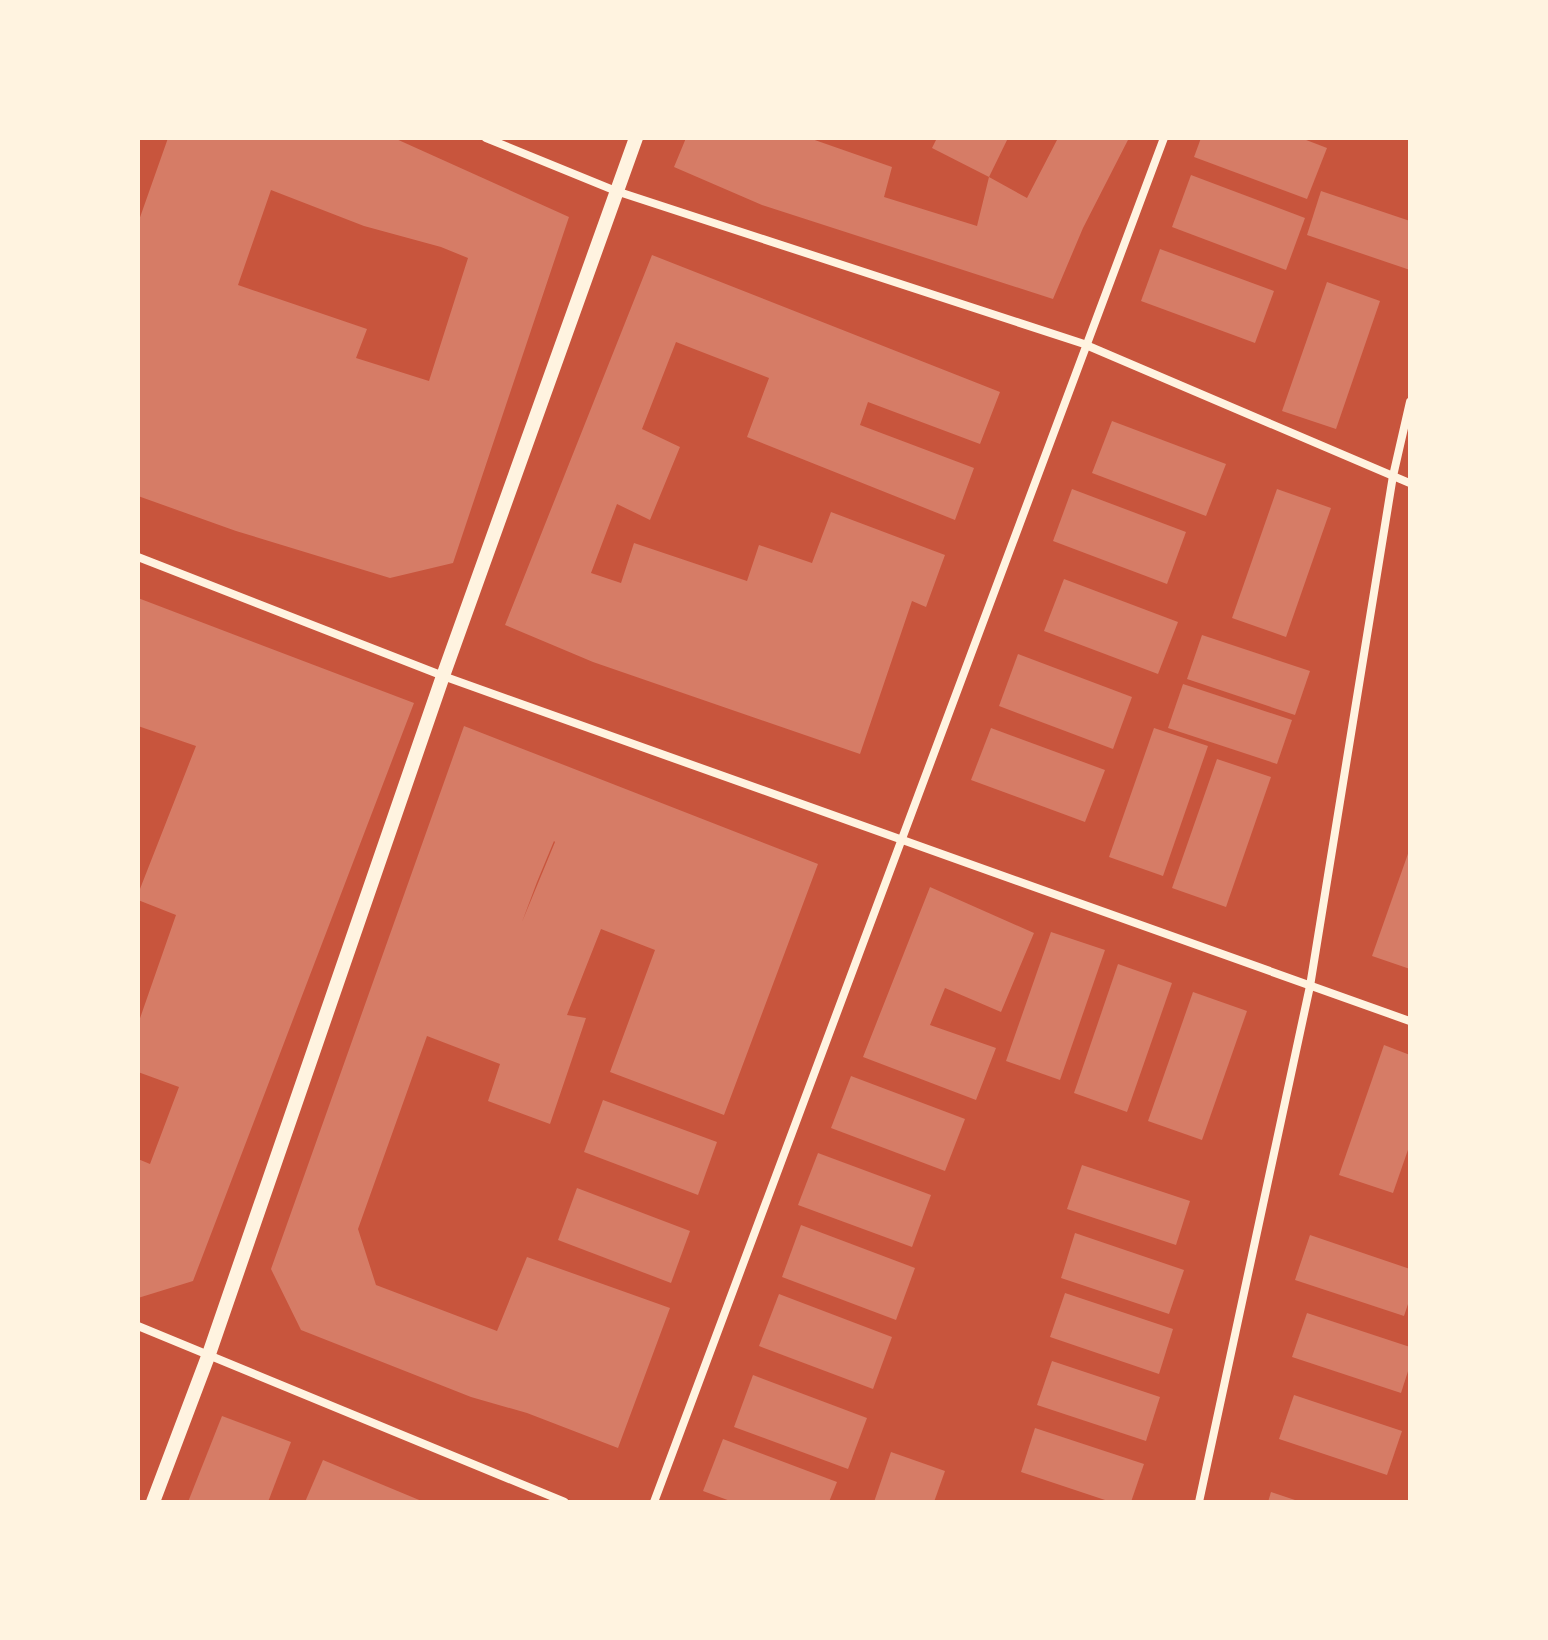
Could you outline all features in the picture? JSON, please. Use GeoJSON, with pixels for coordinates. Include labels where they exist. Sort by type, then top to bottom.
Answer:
{"type":"FeatureCollection","features":[{"type":"Feature","properties":{"kind":"street"},"geometry":{"type":"LineString","coordinates":[[486,138],[616,191],[1086,345],[1410,483]]}},
{"type":"Feature","properties":{"kind":"street"},"geometry":{"type":"LineString","coordinates":[[153,1502],[209,1354],[443,676],[636,138]]}},
{"type":"Feature","properties":{"kind":"street"},"geometry":{"type":"LineString","coordinates":[[654,1502],[1164,138]]}},
{"type":"Feature","properties":{"kind":"street"},"geometry":{"type":"LineString","coordinates":[[1199,1502],[1310,986],[1393,476],[1410,402]]}},
{"type":"Feature","properties":{"kind":"street"},"geometry":{"type":"LineString","coordinates":[[138,557],[443,676],[1410,1021]]}},
{"type":"Feature","properties":{"kind":"street"},"geometry":{"type":"LineString","coordinates":[[138,1326],[564,1502]]}},
{"type":"Feature","properties":{"kind":"building"},"geometry":{"type":"Polygon","coordinates":[[[168,138],[394,138],[569,217],[453,563],[390,578],[236,531],[138,496],[138,223],[168,138]],[[271,190],[238,285],[367,329],[356,358],[429,381],[468,258],[441,247],[364,226],[271,190]]]}},
{"type":"Feature","properties":{"kind":"building"},"geometry":{"type":"Polygon","coordinates":[[[686,138],[809,138],[892,167],[884,197],[977,226],[989,177],[1027,198],[1058,138],[1129,138],[1083,228],[1053,299],[762,205],[674,167],[686,138]]]}},
{"type":"Feature","properties":{"kind":"building"},"geometry":{"type":"Polygon","coordinates":[[[937,138],[1008,138],[989,177],[932,148],[937,138]]]}},
{"type":"Feature","properties":{"kind":"building"},"geometry":{"type":"Polygon","coordinates":[[[1201,138],[1301,138],[1327,148],[1307,199],[1194,157],[1201,138]]]}},
{"type":"Feature","properties":{"kind":"building"},"geometry":{"type":"Polygon","coordinates":[[[1191,175],[1305,218],[1286,270],[1172,227],[1191,175]]]}},
{"type":"Feature","properties":{"kind":"building"},"geometry":{"type":"Polygon","coordinates":[[[1321,191],[1410,221],[1410,270],[1307,235],[1321,191]]]}},
{"type":"Feature","properties":{"kind":"building"},"geometry":{"type":"Polygon","coordinates":[[[1160,249],[1274,291],[1255,343],[1141,301],[1160,249]]]}},
{"type":"Feature","properties":{"kind":"building"},"geometry":{"type":"Polygon","coordinates":[[[652,255],[1000,392],[980,444],[868,402],[860,425],[974,468],[955,520],[747,437],[769,378],[676,342],[642,429],[680,447],[650,520],[617,504],[591,573],[621,583],[634,543],[747,581],[759,545],[812,563],[831,512],[945,555],[926,607],[912,601],[860,754],[593,662],[505,625],[652,255]]]}},
{"type":"Feature","properties":{"kind":"building"},"geometry":{"type":"Polygon","coordinates":[[[1327,282],[1380,301],[1336,429],[1282,411],[1327,282]]]}},
{"type":"Feature","properties":{"kind":"building"},"geometry":{"type":"Polygon","coordinates":[[[1112,421],[1226,464],[1206,516],[1092,473],[1112,421]]]}},
{"type":"Feature","properties":{"kind":"building"},"geometry":{"type":"Polygon","coordinates":[[[1072,489],[1186,532],[1167,584],[1053,541],[1072,489]]]}},
{"type":"Feature","properties":{"kind":"building"},"geometry":{"type":"Polygon","coordinates":[[[1277,489],[1331,508],[1286,637],[1232,618],[1277,489]]]}},
{"type":"Feature","properties":{"kind":"building"},"geometry":{"type":"Polygon","coordinates":[[[1064,579],[1178,622],[1158,674],[1044,631],[1064,579]]]}},
{"type":"Feature","properties":{"kind":"building"},"geometry":{"type":"Polygon","coordinates":[[[138,598],[414,703],[193,1281],[138,1298],[138,1159],[150,1164],[179,1087],[138,1072],[138,1024],[176,915],[138,900],[138,894],[196,746],[138,726],[138,598]]]}},
{"type":"Feature","properties":{"kind":"building"},"geometry":{"type":"Polygon","coordinates":[[[1202,635],[1310,671],[1295,715],[1187,679],[1202,635]]]}},
{"type":"Feature","properties":{"kind":"building"},"geometry":{"type":"Polygon","coordinates":[[[1018,654],[1132,697],[1113,749],[999,706],[1018,654]]]}},
{"type":"Feature","properties":{"kind":"building"},"geometry":{"type":"Polygon","coordinates":[[[1183,684],[1292,720],[1277,764],[1168,728],[1183,684]]]}},
{"type":"Feature","properties":{"kind":"building"},"geometry":{"type":"Polygon","coordinates":[[[464,726],[818,864],[724,1115],[610,1072],[655,950],[601,929],[567,1015],[586,1018],[550,1124],[488,1101],[500,1064],[427,1036],[358,1229],[376,1285],[497,1331],[527,1257],[670,1308],[618,1448],[527,1413],[471,1397],[301,1330],[271,1269],[464,726]],[[554,841],[522,922],[555,842],[554,841]]]}},
{"type":"Feature","properties":{"kind":"building"},"geometry":{"type":"Polygon","coordinates":[[[991,728],[1105,770],[1085,822],[971,780],[991,728]]]}},
{"type":"Feature","properties":{"kind":"building"},"geometry":{"type":"Polygon","coordinates":[[[1154,728],[1208,746],[1163,876],[1109,857],[1154,728]]]}},
{"type":"Feature","properties":{"kind":"building"},"geometry":{"type":"Polygon","coordinates":[[[1217,759],[1271,777],[1226,907],[1172,888],[1217,759]]]}},
{"type":"Feature","properties":{"kind":"building"},"geometry":{"type":"Polygon","coordinates":[[[1410,848],[1410,969],[1372,956],[1410,848]]]}},
{"type":"Feature","properties":{"kind":"building"},"geometry":{"type":"Polygon","coordinates":[[[930,887],[1034,933],[1001,1012],[945,988],[930,1025],[996,1048],[976,1100],[863,1057],[930,887]]]}},
{"type":"Feature","properties":{"kind":"building"},"geometry":{"type":"Polygon","coordinates":[[[1051,932],[1105,950],[1060,1080],[1006,1061],[1051,932]]]}},
{"type":"Feature","properties":{"kind":"building"},"geometry":{"type":"Polygon","coordinates":[[[1118,964],[1172,983],[1127,1112],[1074,1093],[1118,964]]]}},
{"type":"Feature","properties":{"kind":"building"},"geometry":{"type":"Polygon","coordinates":[[[1193,992],[1247,1011],[1202,1140],[1148,1121],[1193,992]]]}},
{"type":"Feature","properties":{"kind":"building"},"geometry":{"type":"Polygon","coordinates":[[[1384,1045],[1410,1055],[1410,1144],[1393,1193],[1339,1175],[1384,1045]]]}},
{"type":"Feature","properties":{"kind":"building"},"geometry":{"type":"Polygon","coordinates":[[[851,1076],[965,1119],[945,1171],[831,1128],[851,1076]]]}},
{"type":"Feature","properties":{"kind":"building"},"geometry":{"type":"Polygon","coordinates":[[[603,1100],[717,1142],[698,1195],[584,1152],[603,1100]]]}},
{"type":"Feature","properties":{"kind":"building"},"geometry":{"type":"Polygon","coordinates":[[[818,1153],[931,1195],[912,1247],[798,1205],[818,1153]]]}},
{"type":"Feature","properties":{"kind":"building"},"geometry":{"type":"Polygon","coordinates":[[[1082,1165],[1190,1201],[1176,1245],[1067,1209],[1082,1165]]]}},
{"type":"Feature","properties":{"kind":"building"},"geometry":{"type":"Polygon","coordinates":[[[577,1188],[690,1231],[671,1283],[558,1240],[577,1188]]]}},
{"type":"Feature","properties":{"kind":"building"},"geometry":{"type":"Polygon","coordinates":[[[801,1225],[915,1268],[896,1320],[782,1277],[801,1225]]]}},
{"type":"Feature","properties":{"kind":"building"},"geometry":{"type":"Polygon","coordinates":[[[1075,1233],[1184,1270],[1169,1314],[1061,1278],[1075,1233]]]}},
{"type":"Feature","properties":{"kind":"building"},"geometry":{"type":"Polygon","coordinates":[[[1310,1235],[1410,1269],[1410,1298],[1404,1316],[1295,1280],[1310,1235]]]}},
{"type":"Feature","properties":{"kind":"building"},"geometry":{"type":"Polygon","coordinates":[[[1065,1293],[1173,1329],[1159,1374],[1050,1337],[1065,1293]]]}},
{"type":"Feature","properties":{"kind":"building"},"geometry":{"type":"Polygon","coordinates":[[[779,1294],[892,1337],[873,1389],[759,1346],[779,1294]]]}},
{"type":"Feature","properties":{"kind":"building"},"geometry":{"type":"Polygon","coordinates":[[[1307,1313],[1410,1347],[1410,1365],[1401,1393],[1292,1357],[1307,1313]]]}},
{"type":"Feature","properties":{"kind":"building"},"geometry":{"type":"Polygon","coordinates":[[[1052,1361],[1160,1397],[1146,1441],[1037,1405],[1052,1361]]]}},
{"type":"Feature","properties":{"kind":"building"},"geometry":{"type":"Polygon","coordinates":[[[753,1375],[867,1418],[848,1469],[734,1427],[753,1375]]]}},
{"type":"Feature","properties":{"kind":"building"},"geometry":{"type":"Polygon","coordinates":[[[1294,1395],[1402,1431],[1387,1475],[1279,1439],[1294,1395]]]}},
{"type":"Feature","properties":{"kind":"building"},"geometry":{"type":"Polygon","coordinates":[[[222,1416],[291,1442],[268,1502],[188,1502],[222,1416]]]}},
{"type":"Feature","properties":{"kind":"building"},"geometry":{"type":"Polygon","coordinates":[[[1035,1428],[1144,1464],[1131,1502],[1111,1502],[1021,1472],[1035,1428]]]}},
{"type":"Feature","properties":{"kind":"building"},"geometry":{"type":"Polygon","coordinates":[[[723,1439],[837,1482],[829,1502],[733,1502],[703,1491],[723,1439]]]}},
{"type":"Feature","properties":{"kind":"building"},"geometry":{"type":"Polygon","coordinates":[[[891,1452],[945,1471],[934,1502],[874,1502],[891,1452]]]}},
{"type":"Feature","properties":{"kind":"building"},"geometry":{"type":"Polygon","coordinates":[[[323,1460],[424,1502],[305,1502],[323,1460]]]}},
{"type":"Feature","properties":{"kind":"building"},"geometry":{"type":"Polygon","coordinates":[[[1271,1492],[1298,1501],[1298,1502],[1268,1502],[1271,1492]]]}}]}
